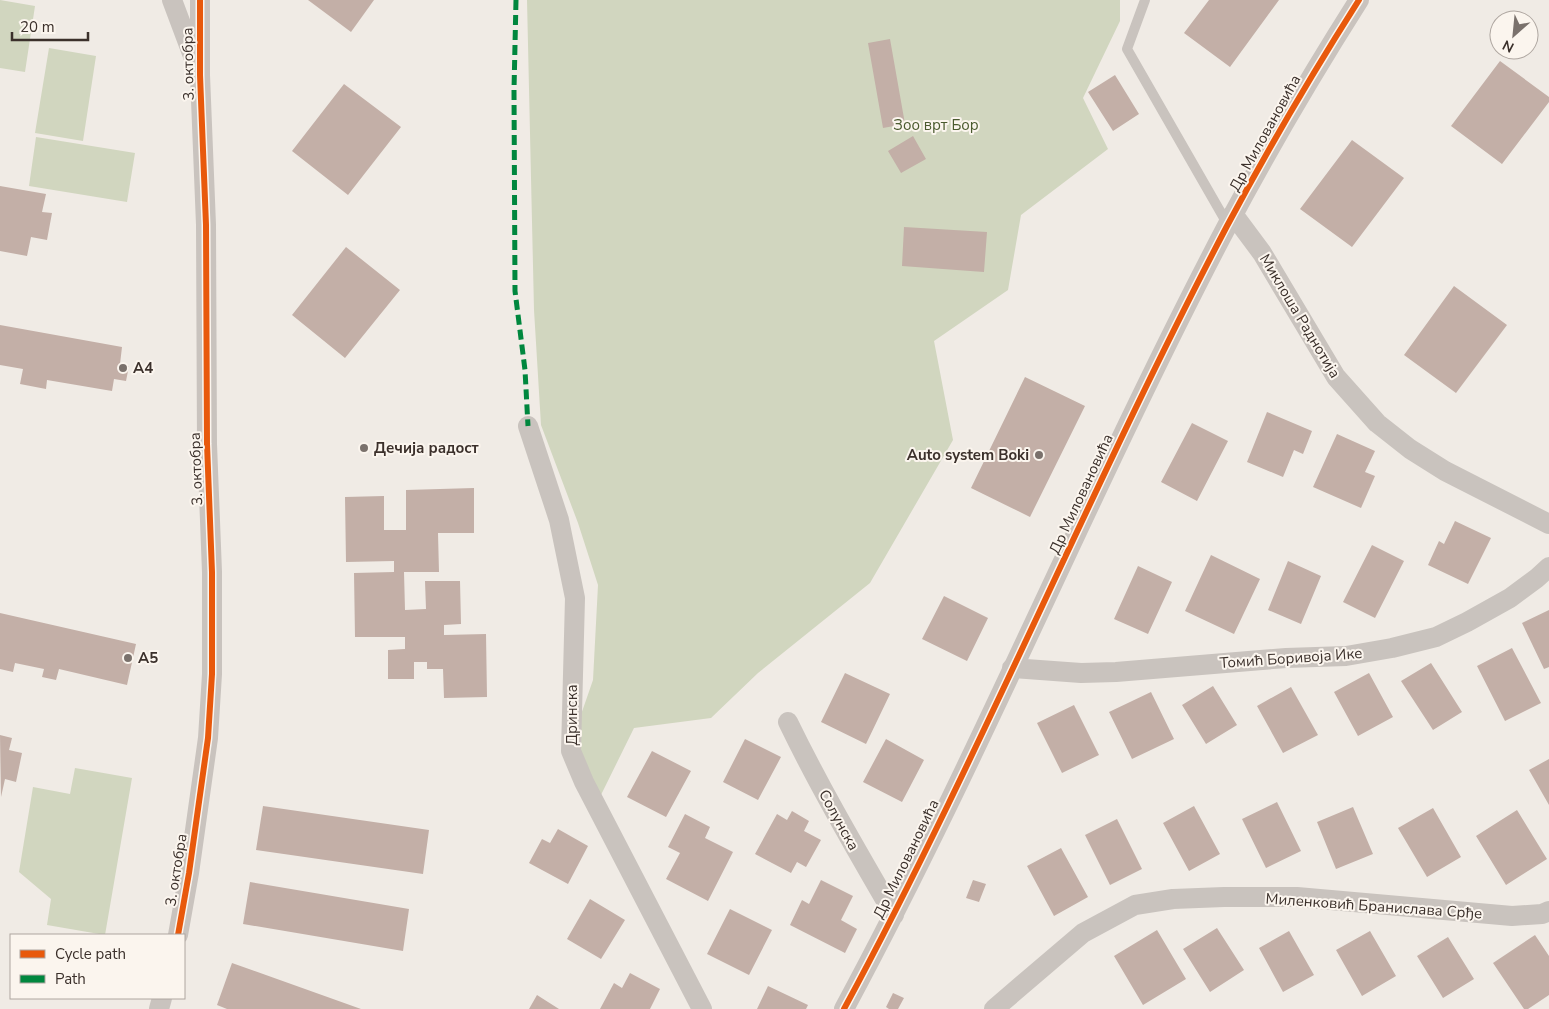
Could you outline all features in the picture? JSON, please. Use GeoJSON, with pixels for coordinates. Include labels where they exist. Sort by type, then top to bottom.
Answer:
{"type":"FeatureCollection","features":[{"type":"Feature","properties":{"kind":"street"},"geometry":{"type":"LineString","coordinates":[[172,0],[200,75]]}},
{"type":"Feature","properties":{"kind":"street","name":"3. октобра"},"geometry":{"type":"LineString","coordinates":[[178,934],[189,873],[208,738],[212,674],[212,572],[207,444],[206,225],[200,75],[200,0]]}},
{"type":"Feature","properties":{"kind":"street","name":"Др Миловановића"},"geometry":{"type":"LineString","coordinates":[[844,1009],[894,915],[1128,423],[1231,220],[1309,79],[1359,0]]}},
{"type":"Feature","properties":{"kind":"street","name":"Миклоша Раднотија"},"geometry":{"type":"LineString","coordinates":[[1231,220],[1262,253],[1336,377],[1378,423],[1410,449],[1445,471],[1549,524]]}},
{"type":"Feature","properties":{"kind":"street","name":"Дринска"},"geometry":{"type":"LineString","coordinates":[[528,426],[559,520],[575,598],[571,751],[584,782],[702,1009]]}},
{"type":"Feature","properties":{"kind":"street","name":"Томић Боривоја Ике"},"geometry":{"type":"LineString","coordinates":[[1012,668],[1081,673],[1116,672],[1286,658],[1346,656],[1392,648],[1436,637],[1467,622],[1510,598],[1549,567]]}},
{"type":"Feature","properties":{"kind":"street","name":"Солунска"},"geometry":{"type":"LineString","coordinates":[[788,722],[838,820],[894,915]]}},
{"type":"Feature","properties":{"kind":"street","name":"Миленковић Бранислава Срђе"},"geometry":{"type":"LineString","coordinates":[[994,1009],[1083,933],[1135,905],[1173,899],[1298,897],[1512,916],[1542,914],[1549,911]]}},
{"type":"Feature","properties":{"kind":"lane"},"geometry":{"type":"LineString","coordinates":[[1145,0],[1127,49],[1231,220]]}},
{"type":"Feature","properties":{"kind":"green space"},"geometry":{"type":"Polygon","coordinates":[[[0,0],[35,6],[25,72],[0,68],[0,0]]]}},
{"type":"Feature","properties":{"kind":"green space","name":"Зоо врт Бор"},"geometry":{"type":"Polygon","coordinates":[[[527,0],[1120,0],[1120,21],[1083,98],[1108,149],[1021,215],[1008,290],[934,341],[953,440],[870,583],[758,673],[711,718],[634,728],[598,801],[583,761],[576,729],[593,680],[598,585],[578,523],[541,425],[534,310],[527,0]]]}},
{"type":"Feature","properties":{"kind":"green space"},"geometry":{"type":"Polygon","coordinates":[[[49,48],[96,56],[83,141],[35,133],[49,48]]]}},
{"type":"Feature","properties":{"kind":"green space"},"geometry":{"type":"Polygon","coordinates":[[[36,137],[135,153],[127,202],[29,186],[36,137]]]}},
{"type":"Feature","properties":{"kind":"green space"},"geometry":{"type":"Polygon","coordinates":[[[75,768],[132,778],[105,934],[47,925],[51,899],[19,872],[33,787],[70,794],[75,768]]]}},
{"type":"Feature","properties":{"kind":"building"},"geometry":{"type":"Polygon","coordinates":[[[308,0],[374,0],[351,32],[308,0]]]}},
{"type":"Feature","properties":{"kind":"building"},"geometry":{"type":"Polygon","coordinates":[[[1209,0],[1279,0],[1230,67],[1184,33],[1209,0]]]}},
{"type":"Feature","properties":{"kind":"building"},"geometry":{"type":"Polygon","coordinates":[[[890,39],[905,124],[883,128],[868,43],[890,39]]]}},
{"type":"Feature","properties":{"kind":"building"},"geometry":{"type":"Polygon","coordinates":[[[1500,61],[1549,97],[1549,102],[1502,164],[1451,126],[1500,61]]]}},
{"type":"Feature","properties":{"kind":"building"},"geometry":{"type":"Polygon","coordinates":[[[1115,75],[1139,114],[1113,131],[1088,92],[1115,75]]]}},
{"type":"Feature","properties":{"kind":"building"},"geometry":{"type":"Polygon","coordinates":[[[344,84],[401,127],[348,195],[292,151],[344,84]]]}},
{"type":"Feature","properties":{"kind":"building"},"geometry":{"type":"Polygon","coordinates":[[[913,136],[926,159],[901,173],[888,151],[913,136]]]}},
{"type":"Feature","properties":{"kind":"building"},"geometry":{"type":"Polygon","coordinates":[[[1352,140],[1404,178],[1352,247],[1300,209],[1352,140]]]}},
{"type":"Feature","properties":{"kind":"building"},"geometry":{"type":"Polygon","coordinates":[[[0,186],[46,194],[42,212],[52,213],[47,240],[31,237],[27,256],[0,251],[0,186]]]}},
{"type":"Feature","properties":{"kind":"building"},"geometry":{"type":"Polygon","coordinates":[[[904,227],[987,232],[984,272],[902,266],[904,227]]]}},
{"type":"Feature","properties":{"kind":"building"},"geometry":{"type":"Polygon","coordinates":[[[346,247],[400,290],[345,358],[292,315],[346,247]]]}},
{"type":"Feature","properties":{"kind":"building"},"geometry":{"type":"Polygon","coordinates":[[[1454,286],[1507,325],[1456,393],[1404,355],[1454,286]]]}},
{"type":"Feature","properties":{"kind":"building"},"geometry":{"type":"Polygon","coordinates":[[[0,325],[122,347],[120,364],[129,366],[126,381],[114,379],[112,391],[47,380],[46,389],[20,384],[23,369],[0,365],[0,325]]]}},
{"type":"Feature","properties":{"kind":"building"},"geometry":{"type":"Polygon","coordinates":[[[1025,377],[1085,406],[1030,517],[971,488],[1025,377]]]}},
{"type":"Feature","properties":{"kind":"building"},"geometry":{"type":"Polygon","coordinates":[[[1267,412],[1312,431],[1303,454],[1294,450],[1283,477],[1247,462],[1267,412]]]}},
{"type":"Feature","properties":{"kind":"building"},"geometry":{"type":"Polygon","coordinates":[[[1192,423],[1228,441],[1197,501],[1161,482],[1192,423]]]}},
{"type":"Feature","properties":{"kind":"building"},"geometry":{"type":"Polygon","coordinates":[[[1337,434],[1375,451],[1365,472],[1375,476],[1361,508],[1313,487],[1337,434]]]}},
{"type":"Feature","properties":{"kind":"building","name":"Дечија радост"},"geometry":{"type":"Polygon","coordinates":[[[474,488],[474,533],[438,533],[439,572],[404,572],[405,610],[426,609],[425,581],[460,581],[461,624],[444,625],[444,635],[486,634],[487,697],[444,698],[443,669],[427,669],[427,662],[414,662],[414,679],[388,679],[388,650],[405,649],[405,637],[355,637],[354,573],[394,572],[394,561],[346,562],[345,497],[384,496],[384,530],[406,530],[406,490],[474,488]]]}},
{"type":"Feature","properties":{"kind":"building"},"geometry":{"type":"Polygon","coordinates":[[[1455,521],[1491,538],[1468,584],[1428,565],[1439,541],[1444,544],[1455,521]]]}},
{"type":"Feature","properties":{"kind":"building"},"geometry":{"type":"Polygon","coordinates":[[[1372,545],[1404,561],[1375,618],[1343,602],[1372,545]]]}},
{"type":"Feature","properties":{"kind":"building"},"geometry":{"type":"Polygon","coordinates":[[[1211,555],[1260,579],[1234,634],[1185,611],[1211,555]]]}},
{"type":"Feature","properties":{"kind":"building"},"geometry":{"type":"Polygon","coordinates":[[[1288,561],[1321,576],[1301,624],[1268,610],[1288,561]]]}},
{"type":"Feature","properties":{"kind":"building"},"geometry":{"type":"Polygon","coordinates":[[[1138,566],[1172,582],[1148,634],[1114,619],[1138,566]]]}},
{"type":"Feature","properties":{"kind":"building"},"geometry":{"type":"Polygon","coordinates":[[[944,596],[988,618],[967,661],[922,639],[944,596]]]}},
{"type":"Feature","properties":{"kind":"building"},"geometry":{"type":"Polygon","coordinates":[[[1549,610],[1549,667],[1544,669],[1522,623],[1549,610]]]}},
{"type":"Feature","properties":{"kind":"building"},"geometry":{"type":"Polygon","coordinates":[[[0,613],[136,644],[127,685],[59,669],[56,680],[42,677],[44,669],[15,663],[13,672],[0,669],[0,613]]]}},
{"type":"Feature","properties":{"kind":"building"},"geometry":{"type":"Polygon","coordinates":[[[1512,648],[1541,703],[1505,721],[1477,666],[1512,648]]]}},
{"type":"Feature","properties":{"kind":"building"},"geometry":{"type":"Polygon","coordinates":[[[1431,663],[1462,712],[1433,730],[1401,681],[1431,663]]]}},
{"type":"Feature","properties":{"kind":"building"},"geometry":{"type":"Polygon","coordinates":[[[845,673],[890,694],[866,744],[821,722],[845,673]]]}},
{"type":"Feature","properties":{"kind":"building"},"geometry":{"type":"Polygon","coordinates":[[[1369,673],[1393,717],[1358,736],[1334,692],[1369,673]]]}},
{"type":"Feature","properties":{"kind":"building"},"geometry":{"type":"Polygon","coordinates":[[[1213,686],[1237,725],[1206,744],[1182,705],[1213,686]]]}},
{"type":"Feature","properties":{"kind":"building"},"geometry":{"type":"Polygon","coordinates":[[[1291,687],[1318,735],[1283,753],[1257,706],[1291,687]]]}},
{"type":"Feature","properties":{"kind":"building"},"geometry":{"type":"Polygon","coordinates":[[[1151,692],[1174,739],[1132,759],[1109,712],[1151,692]]]}},
{"type":"Feature","properties":{"kind":"building"},"geometry":{"type":"Polygon","coordinates":[[[1074,705],[1099,755],[1062,773],[1037,723],[1074,705]]]}},
{"type":"Feature","properties":{"kind":"building"},"geometry":{"type":"Polygon","coordinates":[[[0,735],[12,738],[9,750],[22,753],[16,782],[5,779],[1,797],[0,735]]]}},
{"type":"Feature","properties":{"kind":"building"},"geometry":{"type":"Polygon","coordinates":[[[745,739],[781,757],[758,800],[723,782],[745,739]]]}},
{"type":"Feature","properties":{"kind":"building"},"geometry":{"type":"Polygon","coordinates":[[[886,739],[924,760],[902,802],[863,782],[886,739]]]}},
{"type":"Feature","properties":{"kind":"building"},"geometry":{"type":"Polygon","coordinates":[[[652,751],[691,771],[666,817],[627,797],[652,751]]]}},
{"type":"Feature","properties":{"kind":"building"},"geometry":{"type":"Polygon","coordinates":[[[1549,759],[1549,805],[1529,770],[1549,759]]]}},
{"type":"Feature","properties":{"kind":"building"},"geometry":{"type":"Polygon","coordinates":[[[1277,802],[1301,851],[1266,868],[1242,819],[1277,802]]]}},
{"type":"Feature","properties":{"kind":"building"},"geometry":{"type":"Polygon","coordinates":[[[263,806],[429,830],[423,874],[256,850],[263,806]]]}},
{"type":"Feature","properties":{"kind":"building"},"geometry":{"type":"Polygon","coordinates":[[[1194,806],[1220,854],[1189,871],[1163,823],[1194,806]]]}},
{"type":"Feature","properties":{"kind":"building"},"geometry":{"type":"Polygon","coordinates":[[[1353,807],[1373,854],[1336,869],[1317,822],[1353,807]]]}},
{"type":"Feature","properties":{"kind":"building"},"geometry":{"type":"Polygon","coordinates":[[[1433,808],[1461,857],[1427,877],[1398,828],[1433,808]]]}},
{"type":"Feature","properties":{"kind":"building"},"geometry":{"type":"Polygon","coordinates":[[[1517,810],[1547,859],[1506,885],[1476,836],[1517,810]]]}},
{"type":"Feature","properties":{"kind":"building"},"geometry":{"type":"Polygon","coordinates":[[[792,811],[809,821],[804,831],[821,840],[806,867],[797,862],[791,873],[755,854],[777,814],[787,820],[792,811]]]}},
{"type":"Feature","properties":{"kind":"building"},"geometry":{"type":"Polygon","coordinates":[[[685,814],[710,827],[705,838],[733,852],[708,901],[666,879],[680,853],[668,847],[685,814]]]}},
{"type":"Feature","properties":{"kind":"building"},"geometry":{"type":"Polygon","coordinates":[[[1117,819],[1142,869],[1110,885],[1085,835],[1117,819]]]}},
{"type":"Feature","properties":{"kind":"building"},"geometry":{"type":"Polygon","coordinates":[[[558,829],[588,846],[568,884],[529,863],[542,839],[550,843],[558,829]]]}},
{"type":"Feature","properties":{"kind":"building"},"geometry":{"type":"Polygon","coordinates":[[[1061,848],[1088,897],[1054,916],[1027,866],[1061,848]]]}},
{"type":"Feature","properties":{"kind":"building"},"geometry":{"type":"Polygon","coordinates":[[[821,880],[853,896],[841,920],[857,929],[845,953],[790,925],[802,900],[809,904],[821,880]]]}},
{"type":"Feature","properties":{"kind":"building"},"geometry":{"type":"Polygon","coordinates":[[[973,880],[986,884],[979,902],[966,898],[973,880]]]}},
{"type":"Feature","properties":{"kind":"building"},"geometry":{"type":"Polygon","coordinates":[[[250,882],[409,909],[403,951],[243,924],[250,882]]]}},
{"type":"Feature","properties":{"kind":"building"},"geometry":{"type":"Polygon","coordinates":[[[590,899],[625,920],[601,959],[567,939],[590,899]]]}},
{"type":"Feature","properties":{"kind":"building"},"geometry":{"type":"Polygon","coordinates":[[[730,909],[772,930],[749,975],[707,954],[730,909]]]}},
{"type":"Feature","properties":{"kind":"building"},"geometry":{"type":"Polygon","coordinates":[[[1217,928],[1244,970],[1210,992],[1183,949],[1217,928]]]}},
{"type":"Feature","properties":{"kind":"building"},"geometry":{"type":"Polygon","coordinates":[[[1157,930],[1186,979],[1143,1005],[1114,956],[1157,930]]]}},
{"type":"Feature","properties":{"kind":"building"},"geometry":{"type":"Polygon","coordinates":[[[1289,931],[1314,975],[1283,992],[1259,948],[1289,931]]]}},
{"type":"Feature","properties":{"kind":"building"},"geometry":{"type":"Polygon","coordinates":[[[1370,931],[1396,976],[1362,996],[1336,950],[1370,931]]]}},
{"type":"Feature","properties":{"kind":"building"},"geometry":{"type":"Polygon","coordinates":[[[1535,935],[1549,956],[1549,995],[1528,1009],[1524,1009],[1493,963],[1535,935]]]}},
{"type":"Feature","properties":{"kind":"building"},"geometry":{"type":"Polygon","coordinates":[[[1448,937],[1474,979],[1443,998],[1417,956],[1448,937]]]}},
{"type":"Feature","properties":{"kind":"building"},"geometry":{"type":"Polygon","coordinates":[[[232,963],[361,1009],[227,1009],[217,1005],[232,963]]]}},
{"type":"Feature","properties":{"kind":"building"},"geometry":{"type":"Polygon","coordinates":[[[630,973],[660,989],[650,1009],[600,1009],[614,983],[622,988],[630,973]]]}},
{"type":"Feature","properties":{"kind":"building"},"geometry":{"type":"Polygon","coordinates":[[[768,986],[808,1005],[806,1009],[757,1009],[768,986]]]}},
{"type":"Feature","properties":{"kind":"building"},"geometry":{"type":"Polygon","coordinates":[[[893,993],[904,998],[898,1009],[886,1007],[893,993]]]}},
{"type":"Feature","properties":{"kind":"building"},"geometry":{"type":"Polygon","coordinates":[[[537,995],[559,1009],[529,1009],[537,995]]]}},
{"type":"Feature","properties":{"kind":"marked path"},"geometry":{"type":"LineString","coordinates":[[516,0],[514,90],[515,291],[525,370],[528,426]]}},
{"type":"Feature","properties":{"kind":"cycle path"},"geometry":{"type":"LineString","coordinates":[[178,934],[189,873],[208,738],[212,674],[212,572],[207,444],[206,225],[200,75],[200,0]]}},
{"type":"Feature","properties":{"kind":"cycle path"},"geometry":{"type":"LineString","coordinates":[[844,1009],[943,815],[1177,323],[1258,169],[1307,84],[1359,0]]}},
{"type":"Feature","properties":{"kind":"place","name":"A4"},"geometry":{"type":"Point","coordinates":[123,368]}},
{"type":"Feature","properties":{"kind":"place","name":"Дечија радост"},"geometry":{"type":"Point","coordinates":[364,448]}},
{"type":"Feature","properties":{"kind":"place","name":"Auto system Boki"},"geometry":{"type":"Point","coordinates":[1039,455]}},
{"type":"Feature","properties":{"kind":"place","name":"A5"},"geometry":{"type":"Point","coordinates":[128,658]}}]}
